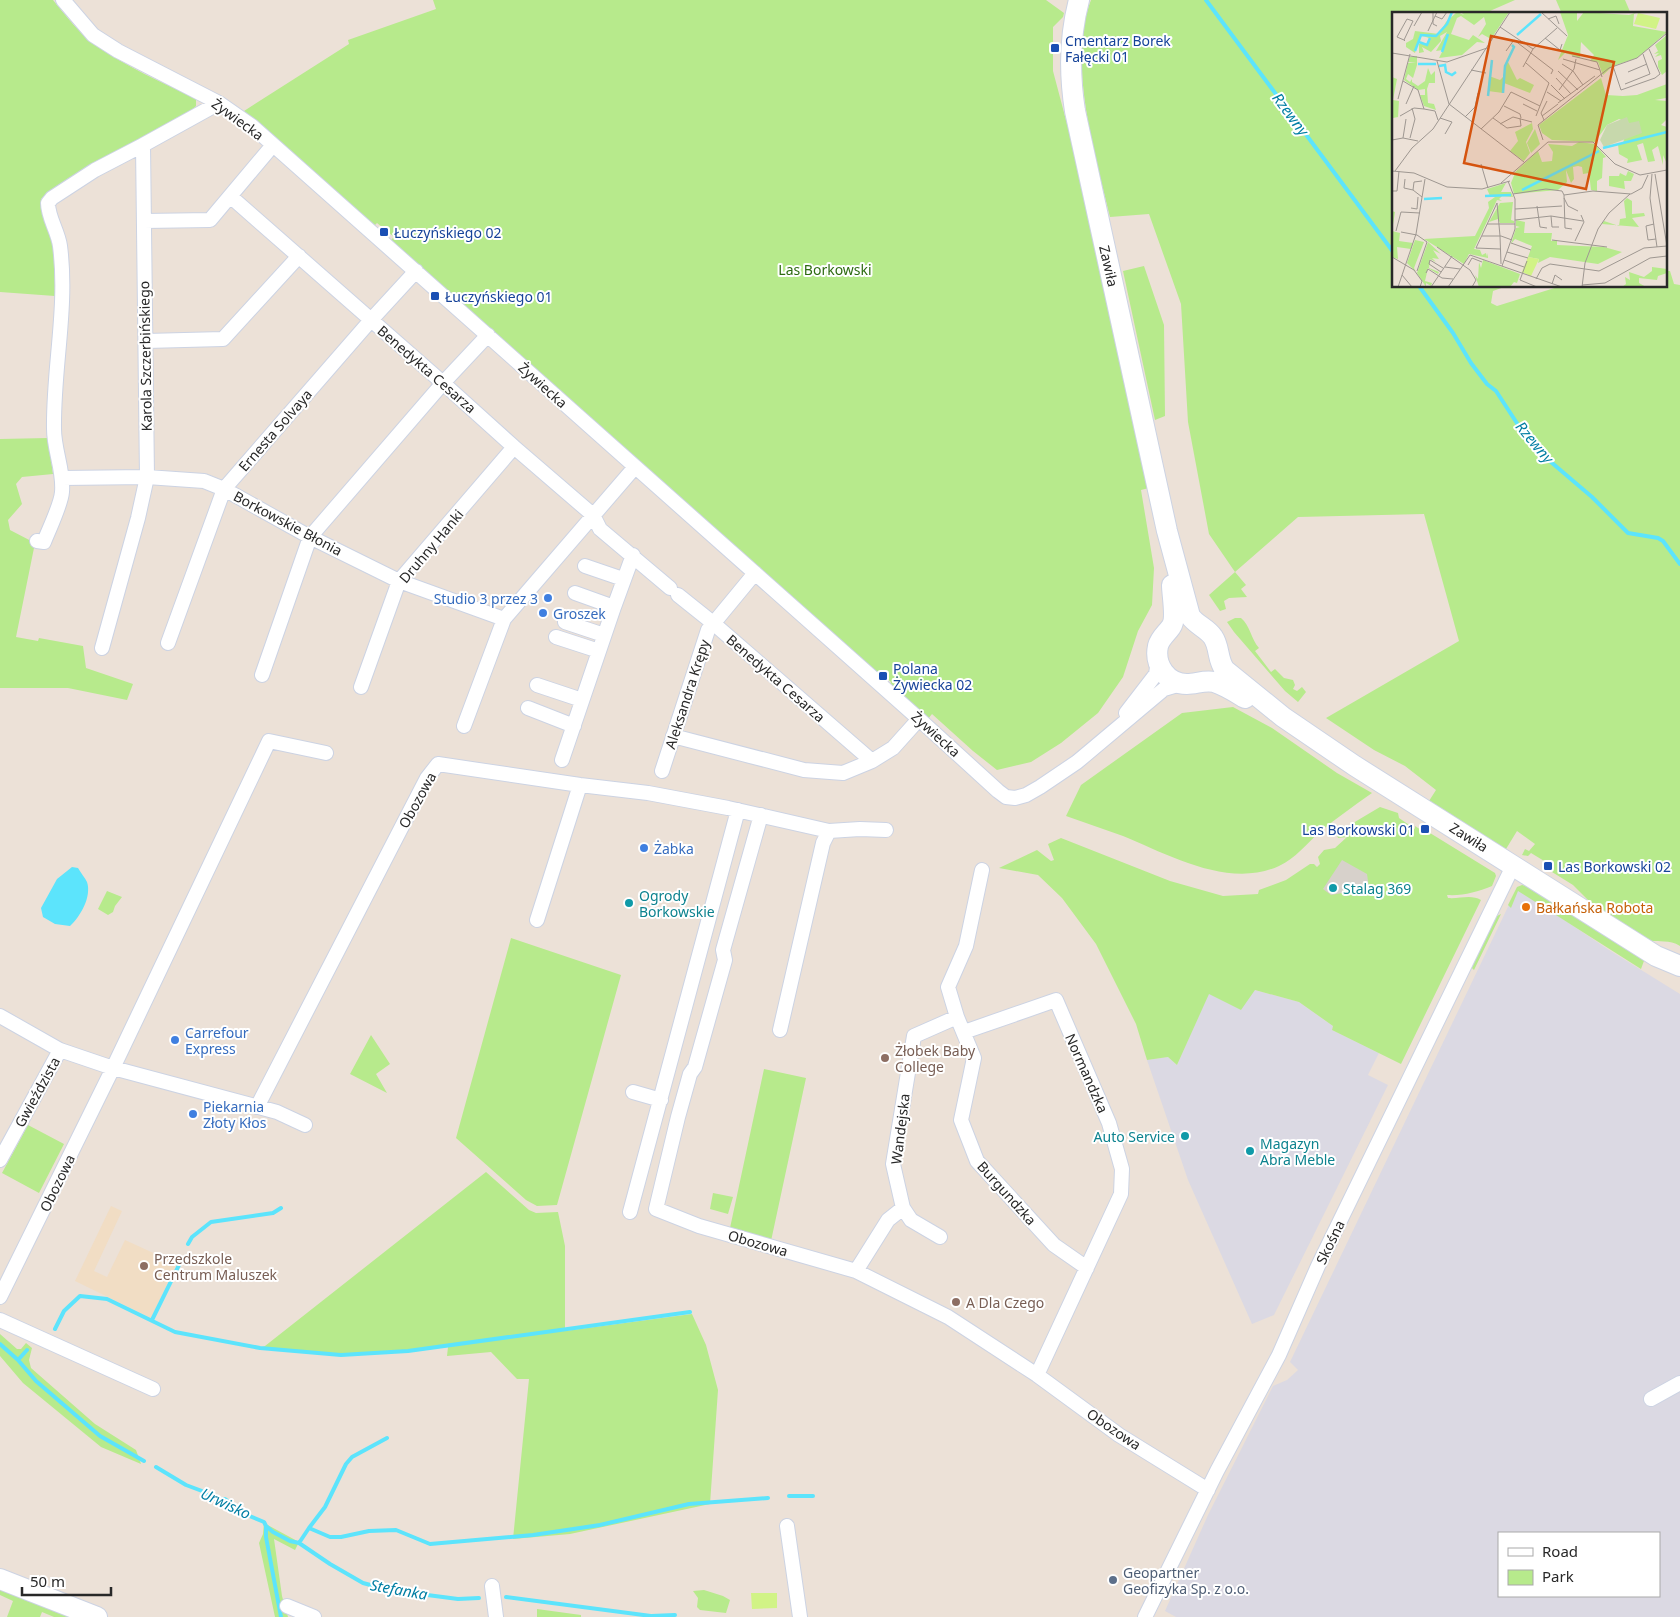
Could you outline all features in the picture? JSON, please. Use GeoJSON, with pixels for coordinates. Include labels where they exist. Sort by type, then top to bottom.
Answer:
{"type":"FeatureCollection","features":[{"type":"Feature","properties":{"kind":"street","name":"Żywiecka"},"geometry":{"type":"LineString","coordinates":[[63,0],[93,35],[118,51],[219,104],[252,126],[1006,797],[1015,798],[1026,795],[1040,787],[1077,762],[1112,732]]}},
{"type":"Feature","properties":{"kind":"street","name":"Zawiła"},"geometry":{"type":"LineString","coordinates":[[1078,0],[1071,37],[1070,56],[1070,74],[1075,111],[1167,530],[1188,609],[1193,620],[1214,638],[1221,664],[1228,673],[1283,717],[1414,804],[1656,956],[1680,966]]}},
{"type":"Feature","properties":{"kind":"street"},"geometry":{"type":"LineString","coordinates":[[37,541],[44,542],[62,494],[62,478],[54,431],[54,401],[61,302],[60,245],[48,210],[48,202],[95,170],[219,104]]}},
{"type":"Feature","properties":{"kind":"street","name":"Karola Szczerbińskiego"},"geometry":{"type":"LineString","coordinates":[[102,648],[138,518],[147,477],[143,145]]}},
{"type":"Feature","properties":{"kind":"street"},"geometry":{"type":"LineString","coordinates":[[144,221],[210,220],[273,145]]}},
{"type":"Feature","properties":{"kind":"street","name":"Benedykta Cesarza"},"geometry":{"type":"LineString","coordinates":[[230,196],[443,382],[514,448],[593,515],[600,529],[713,623],[872,761]]}},
{"type":"Feature","properties":{"kind":"street"},"geometry":{"type":"LineString","coordinates":[[146,341],[223,340],[298,256]]}},
{"type":"Feature","properties":{"kind":"street","name":"Ernesta Solvaya"},"geometry":{"type":"LineString","coordinates":[[168,643],[224,489],[371,320],[416,272]]}},
{"type":"Feature","properties":{"kind":"street"},"geometry":{"type":"LineString","coordinates":[[262,675],[310,537],[443,382],[488,335]]}},
{"type":"Feature","properties":{"kind":"street","name":"Druhny Hanki"},"geometry":{"type":"LineString","coordinates":[[361,687],[399,581],[514,448]]}},
{"type":"Feature","properties":{"kind":"street"},"geometry":{"type":"LineString","coordinates":[[464,726],[504,619],[635,467]]}},
{"type":"Feature","properties":{"kind":"street","name":"Borkowskie Błonia"},"geometry":{"type":"LineString","coordinates":[[62,478],[147,477],[204,481],[224,489],[310,537],[399,581],[504,619]]}},
{"type":"Feature","properties":{"kind":"street","name":"Zawiła"},"geometry":{"type":"LineString","coordinates":[[1158,661],[1160,641],[1172,625],[1174,618],[1167,530]]}},
{"type":"Feature","properties":{"kind":"street"},"geometry":{"type":"LineString","coordinates":[[562,760],[623,579],[633,555]]}},
{"type":"Feature","properties":{"kind":"street"},"geometry":{"type":"LineString","coordinates":[[585,566],[623,579]]}},
{"type":"Feature","properties":{"kind":"street","name":"Aleksandra Krępy"},"geometry":{"type":"LineString","coordinates":[[662,771],[708,630],[755,573]]}},
{"type":"Feature","properties":{"kind":"street"},"geometry":{"type":"LineString","coordinates":[[575,593],[614,607]]}},
{"type":"Feature","properties":{"kind":"street"},"geometry":{"type":"LineString","coordinates":[[566,622],[604,635]]}},
{"type":"Feature","properties":{"kind":"street"},"geometry":{"type":"LineString","coordinates":[[1168,630],[1180,624],[1199,625]]}},
{"type":"Feature","properties":{"kind":"street"},"geometry":{"type":"LineString","coordinates":[[556,637],[599,651]]}},
{"type":"Feature","properties":{"kind":"street"},"geometry":{"type":"LineString","coordinates":[[1112,732],[1164,689],[1189,684],[1210,675],[1217,661],[1218,653]]}},
{"type":"Feature","properties":{"kind":"street"},"geometry":{"type":"LineString","coordinates":[[1158,661],[1160,668],[1169,678],[1189,684]]}},
{"type":"Feature","properties":{"kind":"street"},"geometry":{"type":"LineString","coordinates":[[1112,732],[1154,678],[1157,672],[1158,661]]}},
{"type":"Feature","properties":{"kind":"street","name":"Zawiła"},"geometry":{"type":"LineString","coordinates":[[1189,684],[1205,681],[1216,683],[1283,717]]}},
{"type":"Feature","properties":{"kind":"street"},"geometry":{"type":"LineString","coordinates":[[537,685],[582,700]]}},
{"type":"Feature","properties":{"kind":"street"},"geometry":{"type":"LineString","coordinates":[[528,708],[574,726]]}},
{"type":"Feature","properties":{"kind":"street"},"geometry":{"type":"LineString","coordinates":[[673,736],[804,770],[843,772],[872,761],[893,748],[919,719]]}},
{"type":"Feature","properties":{"kind":"street","name":"Obozowa"},"geometry":{"type":"LineString","coordinates":[[0,1297],[113,1068],[269,741],[326,753]]}},
{"type":"Feature","properties":{"kind":"street","name":"Obozowa"},"geometry":{"type":"LineString","coordinates":[[257,1107],[427,778],[438,764],[648,793],[738,810],[829,831],[886,830]]}},
{"type":"Feature","properties":{"kind":"street"},"geometry":{"type":"LineString","coordinates":[[537,920],[580,785]]}},
{"type":"Feature","properties":{"kind":"street"},"geometry":{"type":"LineString","coordinates":[[630,1212],[738,810]]}},
{"type":"Feature","properties":{"kind":"street","name":"Obozowa"},"geometry":{"type":"LineString","coordinates":[[761,815],[723,950],[725,960],[678,1117],[656,1209],[699,1226],[856,1270],[948,1317],[1037,1375],[1119,1435],[1208,1490]]}},
{"type":"Feature","properties":{"kind":"street"},"geometry":{"type":"LineString","coordinates":[[780,1030],[823,843],[829,831]]}},
{"type":"Feature","properties":{"kind":"street","name":"Skośna"},"geometry":{"type":"LineString","coordinates":[[1145,1617],[1208,1490],[1279,1355],[1318,1266],[1513,866]]}},
{"type":"Feature","properties":{"kind":"street","name":"Burgundzka"},"geometry":{"type":"LineString","coordinates":[[982,870],[966,946],[948,984],[948,990],[957,1017],[974,1058],[961,1120],[977,1162],[1054,1245],[1087,1268]]}},
{"type":"Feature","properties":{"kind":"street","name":"Zawiła"},"geometry":{"type":"LineString","coordinates":[[1656,956],[1665,965],[1680,974]]}},
{"type":"Feature","properties":{"kind":"street","name":"Normandzka"},"geometry":{"type":"LineString","coordinates":[[964,1032],[1056,1000],[1109,1123],[1122,1169],[1121,1194],[1037,1375]]}},
{"type":"Feature","properties":{"kind":"street"},"geometry":{"type":"LineString","coordinates":[[0,1016],[60,1050],[113,1068],[276,1112],[305,1125]]}},
{"type":"Feature","properties":{"kind":"street","name":"Wandejska"},"geometry":{"type":"LineString","coordinates":[[903,1208],[893,1164],[914,1036],[957,1017]]}},
{"type":"Feature","properties":{"kind":"street","name":"Gwieździsta"},"geometry":{"type":"LineString","coordinates":[[0,1160],[60,1050]]}},
{"type":"Feature","properties":{"kind":"street"},"geometry":{"type":"LineString","coordinates":[[633,1092],[661,1100]]}},
{"type":"Feature","properties":{"kind":"street"},"geometry":{"type":"LineString","coordinates":[[856,1270],[888,1220],[903,1208],[911,1220],[940,1237]]}},
{"type":"Feature","properties":{"kind":"street"},"geometry":{"type":"LineString","coordinates":[[0,1320],[154,1389]]}},
{"type":"Feature","properties":{"kind":"street"},"geometry":{"type":"LineString","coordinates":[[1651,1399],[1680,1383]]}},
{"type":"Feature","properties":{"kind":"street"},"geometry":{"type":"LineString","coordinates":[[787,1526],[800,1617]]}},
{"type":"Feature","properties":{"kind":"street"},"geometry":{"type":"LineString","coordinates":[[0,1579],[97,1617]]}},
{"type":"Feature","properties":{"kind":"street"},"geometry":{"type":"LineString","coordinates":[[492,1586],[496,1617]]}},
{"type":"Feature","properties":{"kind":"street"},"geometry":{"type":"LineString","coordinates":[[287,1606],[314,1617]]}},
{"type":"Feature","properties":{"kind":"shaded area"},"geometry":{"type":"Polygon","coordinates":[[[1342,860],[1367,874],[1369,888],[1331,895],[1323,889],[1342,860]]]}},
{"type":"Feature","properties":{"kind":"shaded area"},"geometry":{"type":"Polygon","coordinates":[[[1517,888],[1609,950],[1680,994],[1680,1617],[1176,1617],[1165,1611],[1208,1515],[1273,1386],[1287,1380],[1298,1370],[1290,1362],[1517,888]]]}},
{"type":"Feature","properties":{"kind":"shaded area"},"geometry":{"type":"Polygon","coordinates":[[[1255,990],[1299,1002],[1333,1026],[1332,1030],[1379,1053],[1368,1075],[1388,1085],[1274,1315],[1252,1324],[1188,1180],[1147,1060],[1168,1057],[1177,1065],[1209,993],[1255,990]]]}},
{"type":"Feature","properties":{"kind":"shaded area","name":"Przedszkole Centrum Maluszek"},"geometry":{"type":"Polygon","coordinates":[[[111,1206],[122,1211],[94,1271],[107,1277],[125,1240],[171,1261],[173,1256],[179,1259],[151,1318],[75,1281],[111,1206]]]}},
{"type":"Feature","properties":{"kind":"green space"},"geometry":{"type":"Polygon","coordinates":[[[0,0],[53,0],[78,30],[96,45],[132,67],[196,99],[196,106],[191,111],[90,166],[41,199],[54,244],[55,296],[0,292],[0,0]]]}},
{"type":"Feature","properties":{"kind":"green space","name":"Las Borkowski"},"geometry":{"type":"Polygon","coordinates":[[[433,0],[1046,0],[1064,13],[1063,17],[1053,27],[1053,71],[1080,173],[1153,487],[1141,490],[1154,568],[1152,605],[1138,631],[1123,677],[1098,713],[1061,743],[1031,762],[997,770],[932,714],[928,719],[890,684],[891,682],[879,672],[877,674],[390,241],[394,237],[377,223],[373,227],[244,111],[349,44],[348,40],[436,9],[433,0]]]}},
{"type":"Feature","properties":{"kind":"green space"},"geometry":{"type":"Polygon","coordinates":[[[1091,0],[1515,0],[1488,12],[1392,12],[1392,288],[1501,288],[1493,291],[1491,303],[1497,306],[1555,288],[1668,288],[1668,271],[1670,271],[1674,284],[1680,285],[1680,946],[1668,942],[1647,940],[1596,908],[1573,885],[1552,872],[1554,867],[1531,853],[1528,856],[1522,855],[1525,849],[1529,851],[1535,844],[1517,831],[1506,849],[1429,801],[1436,790],[1405,766],[1374,750],[1326,718],[1459,641],[1424,514],[1298,517],[1235,572],[1209,534],[1188,422],[1181,304],[1149,214],[1110,217],[1097,165],[1086,108],[1082,51],[1084,25],[1091,0]]]}},
{"type":"Feature","properties":{"kind":"green space"},"geometry":{"type":"Polygon","coordinates":[[[1556,0],[1625,0],[1630,12],[1561,12],[1556,0]]]}},
{"type":"Feature","properties":{"kind":"green space"},"geometry":{"type":"Polygon","coordinates":[[[1144,266],[1164,325],[1165,416],[1155,420],[1123,271],[1144,266]]]}},
{"type":"Feature","properties":{"kind":"green space"},"geometry":{"type":"Polygon","coordinates":[[[48,438],[53,474],[22,477],[16,484],[22,504],[8,520],[10,530],[35,543],[16,637],[38,641],[39,638],[83,646],[86,668],[133,684],[127,700],[68,688],[0,688],[0,439],[48,438]]]}},
{"type":"Feature","properties":{"kind":"green space"},"geometry":{"type":"Polygon","coordinates":[[[1235,572],[1246,585],[1241,589],[1247,597],[1229,598],[1224,601],[1226,609],[1220,611],[1209,595],[1235,572]]]}},
{"type":"Feature","properties":{"kind":"green space"},"geometry":{"type":"Polygon","coordinates":[[[1235,618],[1241,618],[1246,624],[1259,648],[1255,651],[1271,672],[1275,669],[1284,678],[1293,680],[1295,685],[1293,689],[1297,691],[1302,687],[1306,692],[1298,702],[1285,691],[1234,632],[1227,622],[1235,618]]]}},
{"type":"Feature","properties":{"kind":"green space"},"geometry":{"type":"Polygon","coordinates":[[[1233,707],[1272,728],[1337,773],[1372,793],[1326,827],[1285,863],[1260,872],[1240,874],[1220,872],[1179,860],[1123,836],[1066,816],[1081,785],[1182,713],[1233,707]]]}},
{"type":"Feature","properties":{"kind":"green space"},"geometry":{"type":"Polygon","coordinates":[[[1380,807],[1398,813],[1399,818],[1415,829],[1415,826],[1427,834],[1430,833],[1495,873],[1496,876],[1492,886],[1470,893],[1447,895],[1448,898],[1469,897],[1481,900],[1401,1064],[1332,1030],[1333,1026],[1299,1002],[1255,990],[1241,1010],[1209,994],[1177,1065],[1168,1057],[1147,1060],[1136,1024],[1096,944],[1062,898],[1038,875],[999,868],[1037,850],[1051,861],[1054,860],[1048,844],[1061,838],[1170,881],[1223,896],[1258,894],[1259,890],[1286,880],[1310,864],[1314,864],[1317,867],[1320,864],[1318,857],[1324,850],[1335,848],[1347,837],[1338,838],[1337,835],[1348,826],[1380,807]]]}},
{"type":"Feature","properties":{"kind":"green space"},"geometry":{"type":"Polygon","coordinates":[[[1527,886],[1645,958],[1641,969],[1518,891],[1511,908],[1508,905],[1517,887],[1527,886]]]}},
{"type":"Feature","properties":{"kind":"green space"},"geometry":{"type":"Polygon","coordinates":[[[107,891],[122,897],[113,912],[108,915],[98,909],[107,891]]]}},
{"type":"Feature","properties":{"kind":"green space"},"geometry":{"type":"Polygon","coordinates":[[[1501,914],[1474,970],[1471,967],[1495,917],[1501,914]]]}},
{"type":"Feature","properties":{"kind":"green space"},"geometry":{"type":"Polygon","coordinates":[[[511,938],[621,975],[557,1205],[537,1206],[526,1200],[456,1138],[511,938]]]}},
{"type":"Feature","properties":{"kind":"green space"},"geometry":{"type":"Polygon","coordinates":[[[371,1035],[390,1064],[376,1074],[387,1093],[350,1074],[371,1035]]]}},
{"type":"Feature","properties":{"kind":"green space"},"geometry":{"type":"Polygon","coordinates":[[[764,1069],[806,1078],[771,1241],[740,1234],[730,1228],[764,1069]]]}},
{"type":"Feature","properties":{"kind":"green space"},"geometry":{"type":"Polygon","coordinates":[[[28,1125],[64,1144],[39,1193],[2,1173],[28,1125]]]}},
{"type":"Feature","properties":{"kind":"green space"},"geometry":{"type":"Polygon","coordinates":[[[486,1172],[529,1210],[536,1213],[558,1212],[565,1246],[565,1331],[692,1314],[706,1345],[718,1390],[710,1504],[570,1534],[513,1539],[529,1379],[517,1379],[491,1352],[447,1356],[448,1347],[409,1352],[341,1356],[260,1348],[486,1172]]]}},
{"type":"Feature","properties":{"kind":"green space"},"geometry":{"type":"Polygon","coordinates":[[[713,1193],[733,1197],[728,1214],[710,1209],[713,1193]]]}},
{"type":"Feature","properties":{"kind":"green space"},"geometry":{"type":"Polygon","coordinates":[[[0,1334],[17,1349],[21,1349],[26,1343],[32,1348],[29,1360],[31,1368],[95,1424],[136,1450],[141,1464],[101,1447],[23,1383],[0,1356],[0,1334]]]}},
{"type":"Feature","properties":{"kind":"green space"},"geometry":{"type":"Polygon","coordinates":[[[264,1523],[299,1542],[295,1550],[274,1539],[282,1596],[288,1617],[275,1617],[259,1543],[263,1534],[264,1523]]]}},
{"type":"Feature","properties":{"kind":"green space"},"geometry":{"type":"Polygon","coordinates":[[[0,1589],[72,1617],[54,1617],[42,1612],[40,1617],[7,1617],[13,1601],[0,1595],[0,1589]]]}},
{"type":"Feature","properties":{"kind":"green space"},"geometry":{"type":"Polygon","coordinates":[[[704,1590],[730,1600],[726,1613],[700,1610],[697,1607],[698,1598],[693,1591],[704,1590]]]}},
{"type":"Feature","properties":{"kind":"green space"},"geometry":{"type":"Polygon","coordinates":[[[751,1593],[777,1593],[777,1608],[752,1609],[751,1593]]]}},
{"type":"Feature","properties":{"kind":"green space"},"geometry":{"type":"Polygon","coordinates":[[[537,1609],[581,1615],[581,1617],[537,1617],[537,1609]]]}},
{"type":"Feature","properties":{"kind":"water"},"geometry":{"type":"Polygon","coordinates":[[[72,867],[78,868],[87,882],[88,894],[81,912],[70,926],[55,924],[43,917],[41,908],[57,879],[72,867]]]}},
{"type":"Feature","properties":{"kind":"waterway","name":"Rzewny"},"geometry":{"type":"LineString","coordinates":[[1206,0],[1392,250]]}},
{"type":"Feature","properties":{"kind":"waterway","name":"Rzewny"},"geometry":{"type":"LineString","coordinates":[[1420,288],[1453,333],[1471,363],[1487,384],[1496,391],[1524,434],[1538,451],[1592,497],[1628,533],[1658,538],[1663,541],[1680,564]]}},
{"type":"Feature","properties":{"kind":"waterway"},"geometry":{"type":"LineString","coordinates":[[188,1244],[192,1237],[211,1222],[273,1213],[281,1208]]}},
{"type":"Feature","properties":{"kind":"waterway"},"geometry":{"type":"LineString","coordinates":[[152,1320],[181,1261]]}},
{"type":"Feature","properties":{"kind":"waterway"},"geometry":{"type":"LineString","coordinates":[[55,1329],[64,1311],[80,1296],[107,1299],[175,1332],[260,1348],[341,1355],[408,1351],[690,1312]]}},
{"type":"Feature","properties":{"kind":"waterway","name":"Urwisko"},"geometry":{"type":"LineString","coordinates":[[0,1344],[18,1360],[36,1381],[100,1436],[144,1461]]}},
{"type":"Feature","properties":{"kind":"waterway"},"geometry":{"type":"LineString","coordinates":[[18,1360],[27,1350]]}},
{"type":"Feature","properties":{"kind":"waterway"},"geometry":{"type":"LineString","coordinates":[[309,1528],[325,1507],[346,1464],[352,1457],[387,1438]]}},
{"type":"Feature","properties":{"kind":"waterway","name":"Urwisko"},"geometry":{"type":"LineString","coordinates":[[156,1467],[186,1485],[202,1491],[212,1499],[225,1499],[247,1515],[264,1522],[281,1617]]}},
{"type":"Feature","properties":{"kind":"waterway"},"geometry":{"type":"LineString","coordinates":[[789,1496],[813,1496]]}},
{"type":"Feature","properties":{"kind":"waterway"},"geometry":{"type":"LineString","coordinates":[[299,1543],[309,1528],[330,1537],[341,1537],[369,1531],[396,1530],[430,1544],[533,1535],[600,1525],[689,1504],[768,1498]]}},
{"type":"Feature","properties":{"kind":"waterway","name":"Stefanka"},"geometry":{"type":"LineString","coordinates":[[266,1526],[290,1541],[299,1543],[363,1583],[389,1590],[458,1599],[479,1598]]}},
{"type":"Feature","properties":{"kind":"waterway"},"geometry":{"type":"LineString","coordinates":[[506,1597],[651,1616],[675,1615]]}},
{"type":"Feature","properties":{"kind":"place","name":"Cmentarz Borek Fałęcki 01"},"geometry":{"type":"Point","coordinates":[1055,48]}},
{"type":"Feature","properties":{"kind":"place","name":"Łuczyńskiego 02"},"geometry":{"type":"Point","coordinates":[384,232]}},
{"type":"Feature","properties":{"kind":"place","name":"Łuczyńskiego 01"},"geometry":{"type":"Point","coordinates":[435,296]}},
{"type":"Feature","properties":{"kind":"place","name":"Studio 3 przez 3"},"geometry":{"type":"Point","coordinates":[548,598]}},
{"type":"Feature","properties":{"kind":"place","name":"Groszek"},"geometry":{"type":"Point","coordinates":[543,613]}},
{"type":"Feature","properties":{"kind":"place","name":"Polana Żywiecka 02"},"geometry":{"type":"Point","coordinates":[883,676]}},
{"type":"Feature","properties":{"kind":"place","name":"Las Borkowski 01"},"geometry":{"type":"Point","coordinates":[1425,829]}},
{"type":"Feature","properties":{"kind":"place","name":"Żabka"},"geometry":{"type":"Point","coordinates":[644,848]}},
{"type":"Feature","properties":{"kind":"place","name":"Las Borkowski 02"},"geometry":{"type":"Point","coordinates":[1548,866]}},
{"type":"Feature","properties":{"kind":"place","name":"Stalag 369"},"geometry":{"type":"Point","coordinates":[1333,888]}},
{"type":"Feature","properties":{"kind":"place","name":"Ogrody Borkowskie"},"geometry":{"type":"Point","coordinates":[629,903]}},
{"type":"Feature","properties":{"kind":"place","name":"Bałkańska Robota"},"geometry":{"type":"Point","coordinates":[1526,907]}},
{"type":"Feature","properties":{"kind":"place","name":"Carrefour Express"},"geometry":{"type":"Point","coordinates":[175,1040]}},
{"type":"Feature","properties":{"kind":"place","name":"Żłobek Baby College"},"geometry":{"type":"Point","coordinates":[885,1058]}},
{"type":"Feature","properties":{"kind":"place","name":"Piekarnia Złoty Kłos"},"geometry":{"type":"Point","coordinates":[193,1114]}},
{"type":"Feature","properties":{"kind":"place","name":"Auto Service"},"geometry":{"type":"Point","coordinates":[1185,1136]}},
{"type":"Feature","properties":{"kind":"place","name":"Magazyn Abra Meble"},"geometry":{"type":"Point","coordinates":[1250,1151]}},
{"type":"Feature","properties":{"kind":"place","name":"Przedszkole Centrum Maluszek"},"geometry":{"type":"Point","coordinates":[144,1266]}},
{"type":"Feature","properties":{"kind":"place","name":"A Dla Czego"},"geometry":{"type":"Point","coordinates":[956,1302]}},
{"type":"Feature","properties":{"kind":"place","name":"Geopartner Geofizyka Sp. z o.o."},"geometry":{"type":"Point","coordinates":[1113,1580]}}]}
